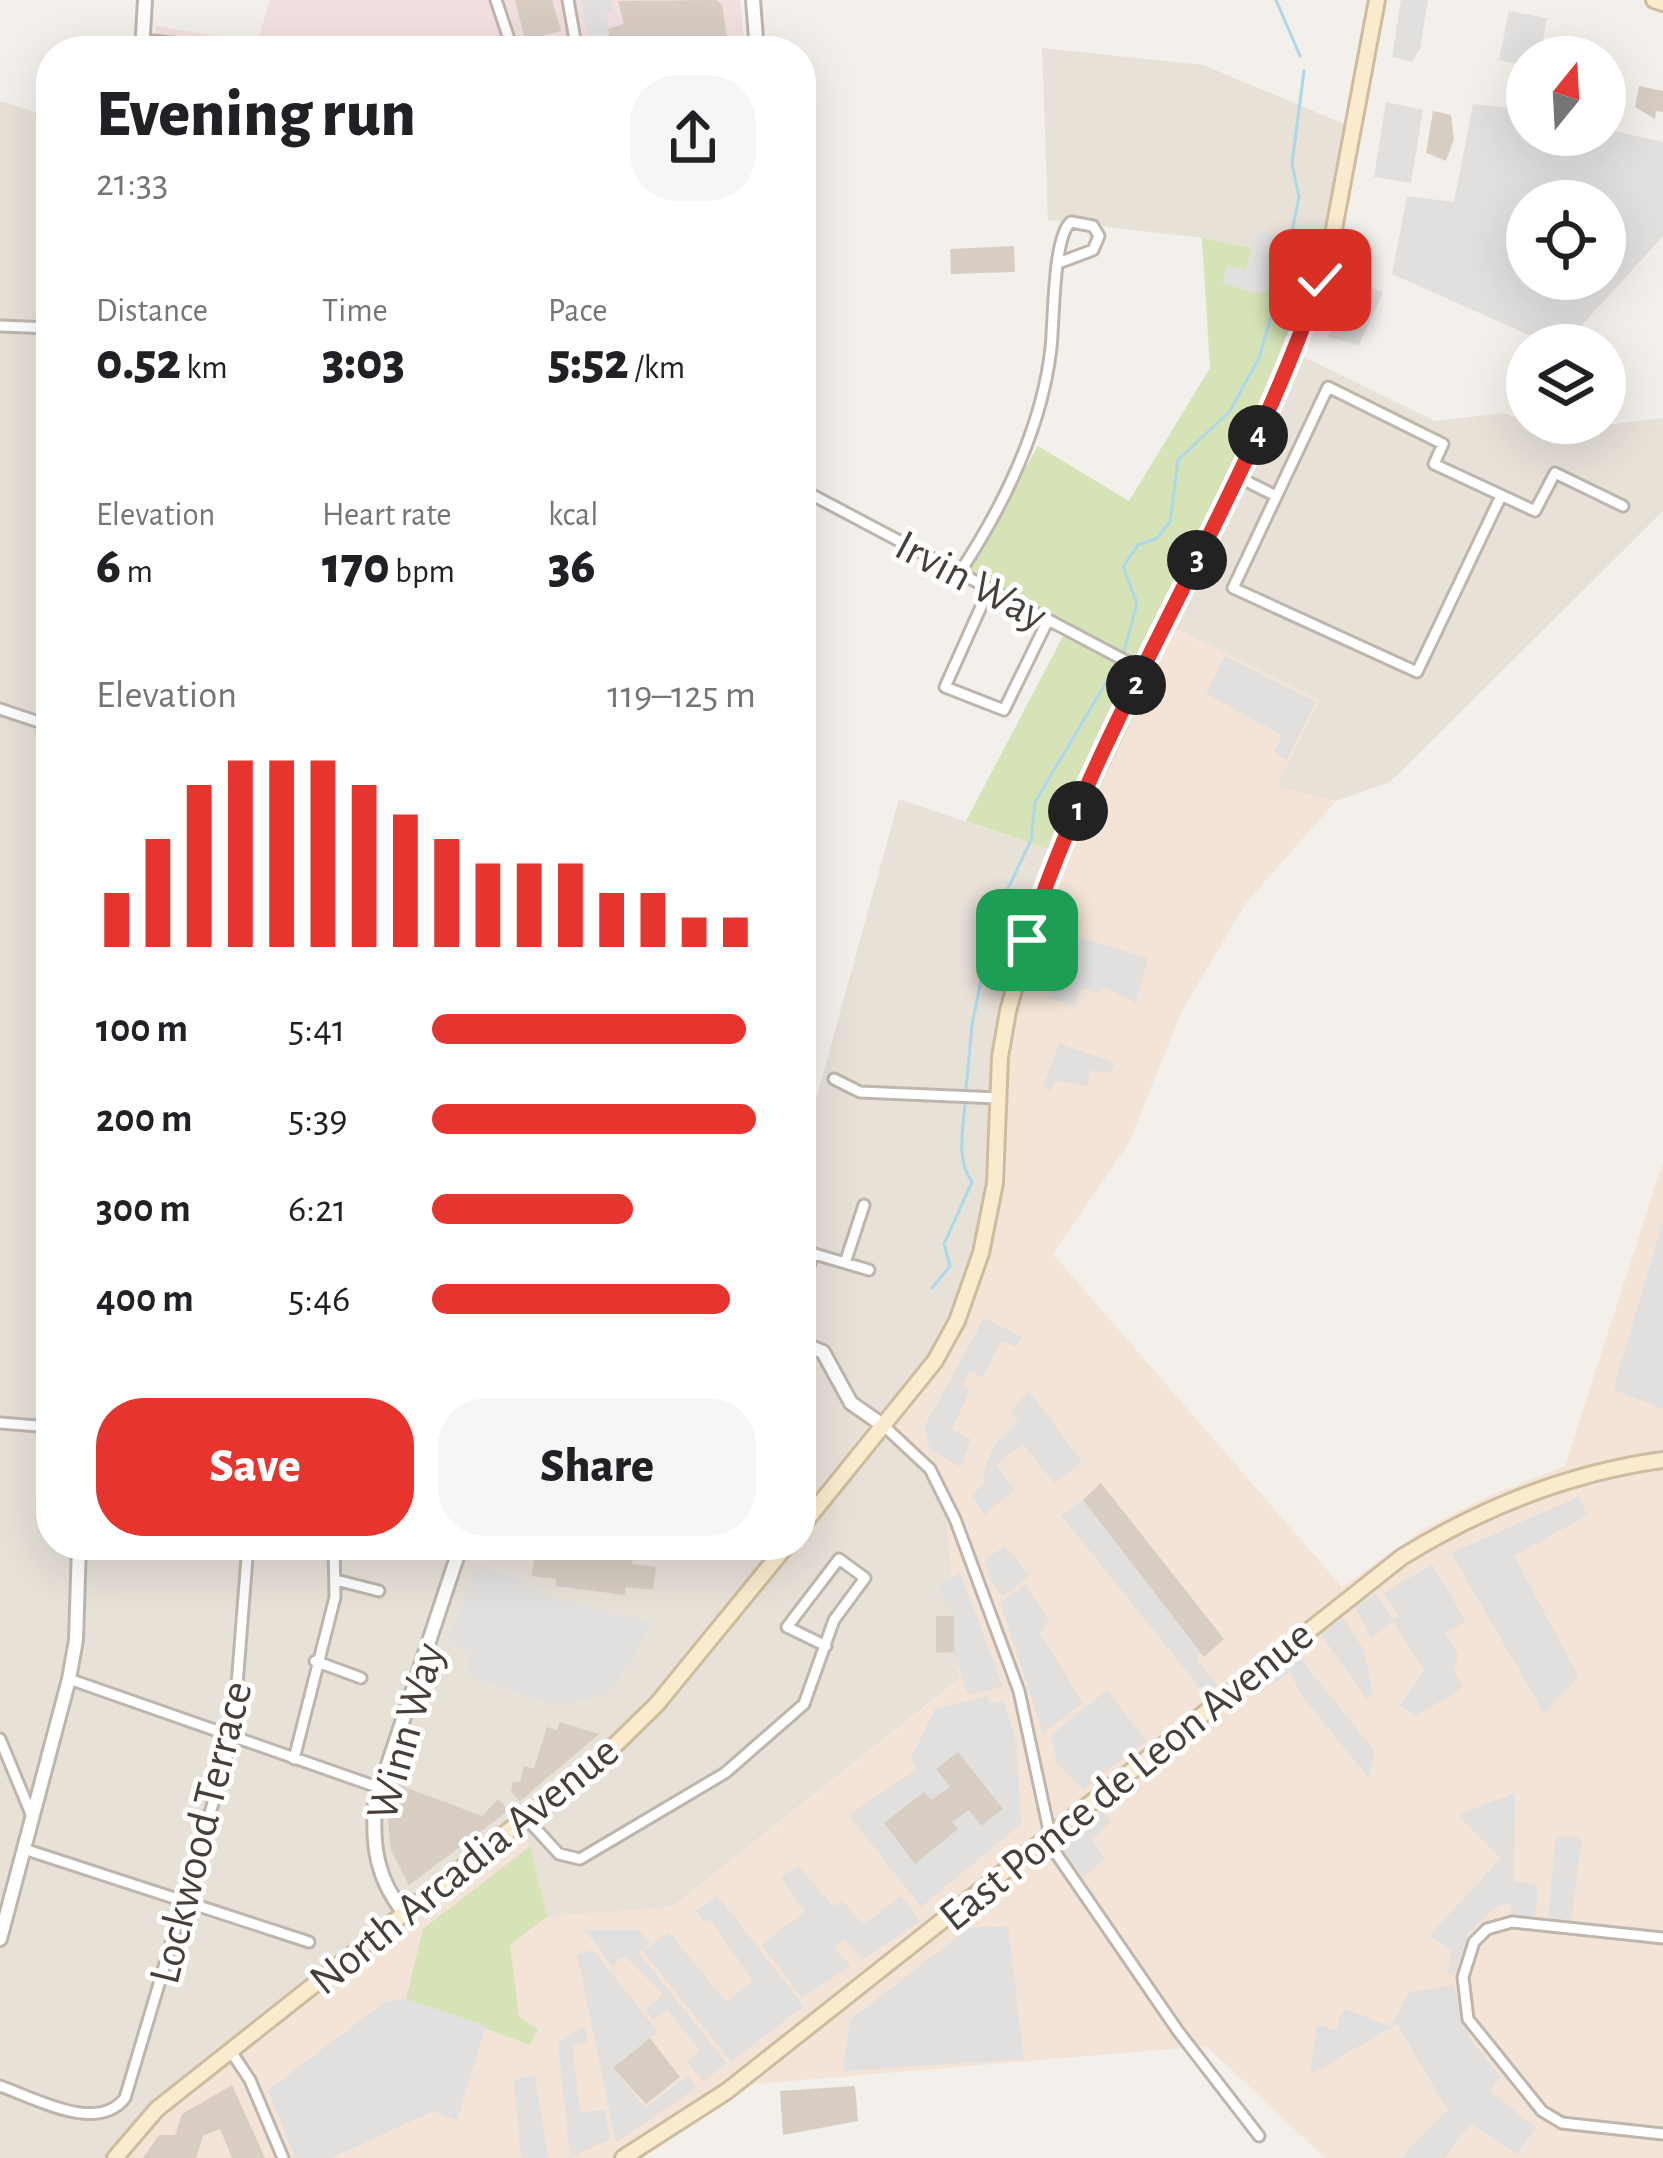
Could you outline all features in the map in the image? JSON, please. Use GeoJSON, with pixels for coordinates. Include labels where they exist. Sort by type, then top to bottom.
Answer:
{"type":"FeatureCollection","features":[{"type":"Feature","properties":{"kind":"main road"},"geometry":{"type":"LineString","coordinates":[[816,1509],[935,1361],[957,1321],[981,1253],[995,1183],[1008,1011],[1032,924],[1143,670],[1297,349],[1328,261],[1377,0]]}},
{"type":"Feature","properties":{"kind":"main road"},"geometry":{"type":"LineString","coordinates":[[1654,0],[1663,3]]}},
{"type":"Feature","properties":{"kind":"main road","name":"East Ponce de Leon Avenue"},"geometry":{"type":"LineString","coordinates":[[623,2158],[727,2091],[1354,1591],[1441,1533],[1555,1484],[1663,1460]]}},
{"type":"Feature","properties":{"kind":"main road","name":"North Arcadia Avenue"},"geometry":{"type":"LineString","coordinates":[[115,2158],[142,2122],[526,1820],[657,1704],[775,1560]]}},
{"type":"Feature","properties":{"kind":"street"},"geometry":{"type":"LineString","coordinates":[[143,36],[145,0]]}},
{"type":"Feature","properties":{"kind":"street"},"geometry":{"type":"LineString","coordinates":[[496,0],[508,36]]}},
{"type":"Feature","properties":{"kind":"street"},"geometry":{"type":"LineString","coordinates":[[568,0],[574,36]]}},
{"type":"Feature","properties":{"kind":"street"},"geometry":{"type":"LineString","coordinates":[[753,0],[756,36]]}},
{"type":"Feature","properties":{"kind":"street"},"geometry":{"type":"LineString","coordinates":[[960,572],[1026,448],[1045,383],[1063,228],[1084,221],[1094,226],[1099,236],[1093,250],[1061,262]]}},
{"type":"Feature","properties":{"kind":"street"},"geometry":{"type":"LineString","coordinates":[[0,326],[36,327]]}},
{"type":"Feature","properties":{"kind":"street"},"geometry":{"type":"LineString","coordinates":[[1501,496],[1417,671],[1233,588],[1328,387],[1444,444],[1434,464],[1535,511],[1555,473],[1622,506]]}},
{"type":"Feature","properties":{"kind":"street"},"geometry":{"type":"LineString","coordinates":[[1238,476],[1276,496]]}},
{"type":"Feature","properties":{"kind":"street","name":"Irvin Way"},"geometry":{"type":"LineString","coordinates":[[816,497],[1143,670]]}},
{"type":"Feature","properties":{"kind":"street"},"geometry":{"type":"LineString","coordinates":[[989,589],[945,688],[1004,710],[1048,620]]}},
{"type":"Feature","properties":{"kind":"street"},"geometry":{"type":"LineString","coordinates":[[0,709],[36,721]]}},
{"type":"Feature","properties":{"kind":"street"},"geometry":{"type":"LineString","coordinates":[[833,1079],[860,1092],[998,1098]]}},
{"type":"Feature","properties":{"kind":"street"},"geometry":{"type":"LineString","coordinates":[[845,1264],[864,1205]]}},
{"type":"Feature","properties":{"kind":"street"},"geometry":{"type":"LineString","coordinates":[[816,1255],[869,1270]]}},
{"type":"Feature","properties":{"kind":"street"},"geometry":{"type":"LineString","coordinates":[[816,1349],[823,1352],[850,1403],[884,1426],[930,1469],[953,1515],[1019,1691],[1048,1834],[1060,1863],[1258,2136]]}},
{"type":"Feature","properties":{"kind":"street"},"geometry":{"type":"LineString","coordinates":[[0,1424],[36,1426]]}},
{"type":"Feature","properties":{"kind":"street"},"geometry":{"type":"LineString","coordinates":[[526,1820],[559,1854],[580,1859],[725,1773],[804,1704],[826,1646],[834,1620],[865,1578],[839,1559],[788,1627],[826,1646]]}},
{"type":"Feature","properties":{"kind":"street"},"geometry":{"type":"LineString","coordinates":[[0,1939],[70,1679],[78,1560]]}},
{"type":"Feature","properties":{"kind":"street","name":"Lockwood Terrace"},"geometry":{"type":"LineString","coordinates":[[1,2091],[86,2114],[114,2111],[128,2092],[187,1904],[232,1736],[248,1608],[248,1560]]}},
{"type":"Feature","properties":{"kind":"street"},"geometry":{"type":"LineString","coordinates":[[294,1759],[336,1580],[335,1560]]}},
{"type":"Feature","properties":{"kind":"street","name":"Winn Way"},"geometry":{"type":"LineString","coordinates":[[405,1914],[382,1877],[374,1850],[380,1788],[456,1560]]}},
{"type":"Feature","properties":{"kind":"street"},"geometry":{"type":"LineString","coordinates":[[336,1580],[379,1591]]}},
{"type":"Feature","properties":{"kind":"street"},"geometry":{"type":"LineString","coordinates":[[315,1661],[361,1678]]}},
{"type":"Feature","properties":{"kind":"street"},"geometry":{"type":"LineString","coordinates":[[70,1679],[380,1788]]}},
{"type":"Feature","properties":{"kind":"street"},"geometry":{"type":"LineString","coordinates":[[0,1739],[32,1816]]}},
{"type":"Feature","properties":{"kind":"street"},"geometry":{"type":"LineString","coordinates":[[24,1849],[309,1942]]}},
{"type":"Feature","properties":{"kind":"street"},"geometry":{"type":"LineString","coordinates":[[1663,1938],[1504,1923],[1474,1942],[1462,1986],[1478,2038],[1549,2116],[1575,2125],[1663,2134]]}},
{"type":"Feature","properties":{"kind":"street"},"geometry":{"type":"LineString","coordinates":[[230,2049],[250,2080],[283,2158]]}},
{"type":"Feature","properties":{"kind":"shaded area"},"geometry":{"type":"Polygon","coordinates":[[[270,0],[740,0],[744,36],[259,36],[270,0]]]}},
{"type":"Feature","properties":{"kind":"shaded area"},"geometry":{"type":"Polygon","coordinates":[[[581,0],[611,0],[613,11],[606,14],[610,36],[587,36],[581,0]]]}},
{"type":"Feature","properties":{"kind":"shaded area"},"geometry":{"type":"Polygon","coordinates":[[[1401,0],[1428,0],[1420,49],[1412,62],[1392,57],[1401,0]]]}},
{"type":"Feature","properties":{"kind":"shaded area"},"geometry":{"type":"Polygon","coordinates":[[[1509,11],[1547,18],[1544,36],[1506,36],[1506,62],[1499,60],[1509,11]]]}},
{"type":"Feature","properties":{"kind":"shaded area"},"geometry":{"type":"Polygon","coordinates":[[[156,26],[215,36],[156,36],[156,26]]]}},
{"type":"Feature","properties":{"kind":"shaded area"},"geometry":{"type":"Polygon","coordinates":[[[1042,48],[1203,65],[1347,125],[1317,260],[1202,238],[1048,220],[1042,48]]]}},
{"type":"Feature","properties":{"kind":"shaded area"},"geometry":{"type":"Polygon","coordinates":[[[0,101],[36,112],[36,1560],[816,1560],[816,1100],[899,799],[1062,854],[1012,985],[970,1289],[951,1328],[884,1424],[944,1483],[958,1680],[672,1907],[547,1917],[524,1826],[120,2158],[0,2158],[0,101]]]}},
{"type":"Feature","properties":{"kind":"shaded area"},"geometry":{"type":"Polygon","coordinates":[[[1386,102],[1423,110],[1411,183],[1374,177],[1386,102]]]}},
{"type":"Feature","properties":{"kind":"shaded area"},"geometry":{"type":"Polygon","coordinates":[[[1473,104],[1506,108],[1506,156],[1626,156],[1626,134],[1663,142],[1663,236],[1626,277],[1626,180],[1506,180],[1506,300],[1605,300],[1583,324],[1506,325],[1392,274],[1407,196],[1454,202],[1473,104]]]}},
{"type":"Feature","properties":{"kind":"shaded area"},"geometry":{"type":"Polygon","coordinates":[[[1256,230],[1285,238],[1280,261],[1303,265],[1260,294],[1222,283],[1227,266],[1246,270],[1256,230]]]}},
{"type":"Feature","properties":{"kind":"shaded area"},"geometry":{"type":"Polygon","coordinates":[[[1357,280],[1383,293],[1359,345],[1327,337],[1357,280]]]}},
{"type":"Feature","properties":{"kind":"shaded area"},"geometry":{"type":"Polygon","coordinates":[[[1302,356],[1435,421],[1505,413],[1506,444],[1626,444],[1626,423],[1663,418],[1663,511],[1390,782],[1336,801],[1277,786],[1319,700],[1167,624],[1302,356]]]}},
{"type":"Feature","properties":{"kind":"shaded area"},"geometry":{"type":"Polygon","coordinates":[[[1166,624],[1320,700],[1277,786],[1336,801],[1246,903],[1181,1012],[1129,1143],[1053,1254],[1342,1587],[1424,1529],[1491,1495],[1565,1466],[1663,1162],[1663,2158],[1325,2158],[1206,2046],[733,2086],[619,2158],[120,2158],[177,2088],[523,1824],[547,1916],[672,1907],[958,1681],[944,1483],[883,1424],[951,1328],[970,1289],[1012,985],[1062,854],[1166,624]]]}},
{"type":"Feature","properties":{"kind":"shaded area"},"geometry":{"type":"Polygon","coordinates":[[[1225,656],[1316,702],[1287,760],[1274,753],[1282,735],[1206,694],[1225,656]]]}},
{"type":"Feature","properties":{"kind":"shaded area"},"geometry":{"type":"Polygon","coordinates":[[[1071,935],[1148,958],[1136,1003],[1101,986],[1098,993],[1081,988],[1075,1007],[1046,997],[1071,935]]]}},
{"type":"Feature","properties":{"kind":"shaded area"},"geometry":{"type":"Polygon","coordinates":[[[1059,1043],[1115,1063],[1111,1072],[1090,1071],[1088,1086],[1054,1081],[1051,1091],[1043,1086],[1059,1043]]]}},
{"type":"Feature","properties":{"kind":"shaded area"},"geometry":{"type":"Polygon","coordinates":[[[1663,1222],[1663,1409],[1613,1389],[1663,1222]]]}},
{"type":"Feature","properties":{"kind":"shaded area"},"geometry":{"type":"Polygon","coordinates":[[[984,1318],[1022,1337],[1016,1347],[1001,1341],[983,1378],[970,1371],[962,1387],[970,1391],[952,1429],[971,1439],[961,1467],[930,1450],[924,1427],[984,1318]]]}},
{"type":"Feature","properties":{"kind":"shaded area"},"geometry":{"type":"Polygon","coordinates":[[[1029,1390],[1082,1462],[1054,1483],[1023,1444],[996,1465],[1015,1490],[984,1515],[971,1496],[985,1482],[984,1470],[994,1446],[1018,1421],[1011,1411],[1029,1390]]]}},
{"type":"Feature","properties":{"kind":"shaded area"},"geometry":{"type":"Polygon","coordinates":[[[1578,1497],[1588,1515],[1514,1556],[1579,1677],[1544,1713],[1451,1553],[1578,1497]]]}},
{"type":"Feature","properties":{"kind":"shaded area"},"geometry":{"type":"Polygon","coordinates":[[[1083,1500],[1201,1653],[1196,1659],[1218,1685],[1205,1694],[1061,1515],[1083,1500]]]}},
{"type":"Feature","properties":{"kind":"shaded area"},"geometry":{"type":"Polygon","coordinates":[[[1005,1546],[1030,1576],[1003,1596],[990,1580],[984,1560],[1005,1546]]]}},
{"type":"Feature","properties":{"kind":"shaded area"},"geometry":{"type":"Polygon","coordinates":[[[477,1564],[524,1581],[524,1587],[604,1613],[654,1620],[611,1692],[570,1704],[543,1702],[465,1674],[471,1654],[447,1643],[477,1564]]]}},
{"type":"Feature","properties":{"kind":"shaded area"},"geometry":{"type":"Polygon","coordinates":[[[1432,1564],[1466,1621],[1445,1633],[1458,1654],[1454,1671],[1463,1687],[1417,1716],[1399,1706],[1424,1671],[1393,1621],[1371,1639],[1355,1606],[1375,1593],[1393,1620],[1399,1615],[1383,1594],[1432,1564]]]}},
{"type":"Feature","properties":{"kind":"shaded area"},"geometry":{"type":"Polygon","coordinates":[[[960,1573],[1003,1687],[968,1695],[954,1652],[954,1616],[937,1588],[960,1573]]]}},
{"type":"Feature","properties":{"kind":"shaded area"},"geometry":{"type":"Polygon","coordinates":[[[1026,1585],[1049,1619],[1040,1633],[1083,1703],[1043,1733],[1000,1602],[1026,1585]]]}},
{"type":"Feature","properties":{"kind":"shaded area"},"geometry":{"type":"Polygon","coordinates":[[[1341,1615],[1364,1650],[1373,1695],[1367,1699],[1319,1632],[1341,1615]]]}},
{"type":"Feature","properties":{"kind":"shaded area"},"geometry":{"type":"Polygon","coordinates":[[[1294,1651],[1374,1750],[1369,1779],[1300,1693],[1290,1672],[1257,1695],[1248,1683],[1294,1651]]]}},
{"type":"Feature","properties":{"kind":"shaded area"},"geometry":{"type":"Polygon","coordinates":[[[1107,1690],[1146,1741],[1084,1789],[1057,1763],[1051,1735],[1107,1690]]]}},
{"type":"Feature","properties":{"kind":"shaded area"},"geometry":{"type":"Polygon","coordinates":[[[987,1696],[990,1703],[1004,1701],[1017,1745],[1021,1824],[921,1907],[849,1815],[917,1769],[911,1758],[935,1709],[987,1696]]]}},
{"type":"Feature","properties":{"kind":"shaded area"},"geometry":{"type":"Polygon","coordinates":[[[1515,1793],[1514,1881],[1538,1886],[1535,1918],[1512,1916],[1509,1903],[1492,1909],[1468,1935],[1455,1973],[1448,1974],[1451,1951],[1430,1935],[1501,1858],[1458,1815],[1515,1793]]]}},
{"type":"Feature","properties":{"kind":"shaded area"},"geometry":{"type":"Polygon","coordinates":[[[1101,1808],[1111,1822],[1092,1840],[1105,1859],[1083,1877],[1058,1845],[1101,1808]]]}},
{"type":"Feature","properties":{"kind":"shaded area"},"geometry":{"type":"Polygon","coordinates":[[[1556,1836],[1582,1837],[1571,1920],[1548,1918],[1556,1836]]]}},
{"type":"Feature","properties":{"kind":"shaded area"},"geometry":{"type":"Polygon","coordinates":[[[798,1866],[833,1906],[843,1901],[863,1925],[901,1896],[920,1921],[864,1959],[844,1939],[834,1947],[851,1966],[802,1998],[762,1945],[805,1911],[780,1877],[798,1866]]]}},
{"type":"Feature","properties":{"kind":"shaded area"},"geometry":{"type":"Polygon","coordinates":[[[717,1895],[804,2006],[731,2062],[643,1951],[669,1932],[726,2002],[753,1981],[711,1920],[706,1922],[696,1911],[717,1895]]]}},
{"type":"Feature","properties":{"kind":"shaded area"},"geometry":{"type":"Polygon","coordinates":[[[1008,1926],[1024,2059],[843,2071],[850,2020],[969,1928],[1008,1926]]]}},
{"type":"Feature","properties":{"kind":"shaded area"},"geometry":{"type":"Polygon","coordinates":[[[585,1930],[639,1930],[650,1943],[639,1953],[727,2064],[703,2081],[687,2062],[700,2050],[667,2010],[653,2020],[646,2009],[663,1994],[627,1958],[619,1958],[613,1968],[585,1930]]]}},
{"type":"Feature","properties":{"kind":"shaded area"},"geometry":{"type":"Polygon","coordinates":[[[593,1950],[658,2032],[613,2068],[645,2108],[688,2075],[696,2088],[616,2142],[577,1954],[593,1950]]]}},
{"type":"Feature","properties":{"kind":"shaded area"},"geometry":{"type":"Polygon","coordinates":[[[1453,1985],[1469,2037],[1501,2077],[1490,2091],[1536,2128],[1517,2155],[1471,2123],[1444,2158],[1401,2158],[1448,2111],[1397,2024],[1310,2075],[1317,2025],[1336,2030],[1343,2009],[1391,2026],[1409,1993],[1453,1985]]]}},
{"type":"Feature","properties":{"kind":"shaded area"},"geometry":{"type":"Polygon","coordinates":[[[406,1999],[486,2026],[457,2120],[434,2111],[331,2158],[295,2158],[268,2090],[386,2001],[406,1999]]]}},
{"type":"Feature","properties":{"kind":"shaded area"},"geometry":{"type":"Polygon","coordinates":[[[586,2026],[587,2042],[572,2045],[580,2112],[605,2110],[610,2139],[570,2158],[558,2042],[586,2026]]]}},
{"type":"Feature","properties":{"kind":"shaded area"},"geometry":{"type":"Polygon","coordinates":[[[535,2074],[548,2158],[521,2158],[514,2080],[535,2074]]]}},
{"type":"Feature","properties":{"kind":"green space"},"geometry":{"type":"Polygon","coordinates":[[[1202,238],[1317,260],[1302,356],[1167,624],[1062,854],[966,821],[1070,623],[966,570],[1038,446],[1129,501],[1210,368],[1202,238]]]}},
{"type":"Feature","properties":{"kind":"green space"},"geometry":{"type":"Polygon","coordinates":[[[530,1846],[547,1917],[510,1945],[519,2017],[538,2029],[530,2045],[406,1999],[423,1929],[530,1846]]]}},
{"type":"Feature","properties":{"kind":"building"},"geometry":{"type":"Polygon","coordinates":[[[515,0],[552,0],[561,31],[524,36],[515,0]]]}},
{"type":"Feature","properties":{"kind":"building"},"geometry":{"type":"Polygon","coordinates":[[[716,0],[722,4],[727,36],[609,36],[608,29],[624,24],[618,1],[716,0]]]}},
{"type":"Feature","properties":{"kind":"building"},"geometry":{"type":"Polygon","coordinates":[[[1639,86],[1663,91],[1663,112],[1656,111],[1655,119],[1635,107],[1639,86]]]}},
{"type":"Feature","properties":{"kind":"building"},"geometry":{"type":"Polygon","coordinates":[[[1433,111],[1451,115],[1454,139],[1446,161],[1426,153],[1433,111]]]}},
{"type":"Feature","properties":{"kind":"building"},"geometry":{"type":"Polygon","coordinates":[[[1014,246],[1015,272],[951,274],[950,249],[1014,246]]]}},
{"type":"Feature","properties":{"kind":"building"},"geometry":{"type":"Polygon","coordinates":[[[1101,1483],[1224,1639],[1204,1657],[1083,1500],[1101,1483]]]}},
{"type":"Feature","properties":{"kind":"building"},"geometry":{"type":"Polygon","coordinates":[[[534,1560],[632,1560],[632,1564],[656,1567],[653,1590],[626,1587],[625,1595],[556,1586],[556,1579],[532,1576],[534,1560]]]}},
{"type":"Feature","properties":{"kind":"building"},"geometry":{"type":"Polygon","coordinates":[[[936,1616],[954,1616],[954,1652],[936,1653],[936,1616]]]}},
{"type":"Feature","properties":{"kind":"building"},"geometry":{"type":"Polygon","coordinates":[[[560,1722],[599,1734],[520,1801],[511,1791],[513,1782],[520,1782],[524,1766],[534,1769],[547,1727],[557,1730],[560,1722]]]}},
{"type":"Feature","properties":{"kind":"building"},"geometry":{"type":"Polygon","coordinates":[[[958,1752],[1003,1809],[981,1826],[969,1810],[952,1822],[958,1829],[915,1864],[884,1823],[924,1792],[931,1800],[950,1787],[936,1769],[958,1752]]]}},
{"type":"Feature","properties":{"kind":"building"},"geometry":{"type":"Polygon","coordinates":[[[397,1784],[482,1816],[498,1799],[509,1810],[409,1885],[391,1850],[388,1821],[397,1784]]]}},
{"type":"Feature","properties":{"kind":"building"},"geometry":{"type":"Polygon","coordinates":[[[650,2038],[680,2077],[646,2104],[613,2068],[650,2038]]]}},
{"type":"Feature","properties":{"kind":"building"},"geometry":{"type":"Polygon","coordinates":[[[232,2085],[265,2158],[232,2158],[220,2129],[203,2136],[196,2158],[143,2158],[159,2135],[175,2135],[182,2114],[232,2085]]]}},
{"type":"Feature","properties":{"kind":"building"},"geometry":{"type":"Polygon","coordinates":[[[855,2086],[858,2121],[783,2135],[780,2091],[855,2086]]]}},
{"type":"Feature","properties":{"kind":"waterway"},"geometry":{"type":"LineString","coordinates":[[1276,0],[1300,56]]}},
{"type":"Feature","properties":{"kind":"waterway"},"geometry":{"type":"LineString","coordinates":[[1287,256],[1299,197],[1292,164],[1304,71]]}},
{"type":"Feature","properties":{"kind":"waterway"},"geometry":{"type":"LineString","coordinates":[[1124,651],[1137,603],[1123,567],[1138,545],[1157,538],[1170,522],[1178,460],[1230,411],[1259,358],[1284,273]]}},
{"type":"Feature","properties":{"kind":"waterway"},"geometry":{"type":"LineString","coordinates":[[966,1089],[972,1025],[988,946],[1003,899],[1031,840],[1035,802],[1117,664]]}},
{"type":"Feature","properties":{"kind":"waterway"},"geometry":{"type":"LineString","coordinates":[[932,1288],[950,1266],[944,1244],[972,1182],[962,1155],[965,1104]]}},
{"type":"Feature","properties":{"kind":"route"},"geometry":{"type":"LineString","coordinates":[[1027,940],[1064,840],[1278,393],[1320,280]]}}]}
